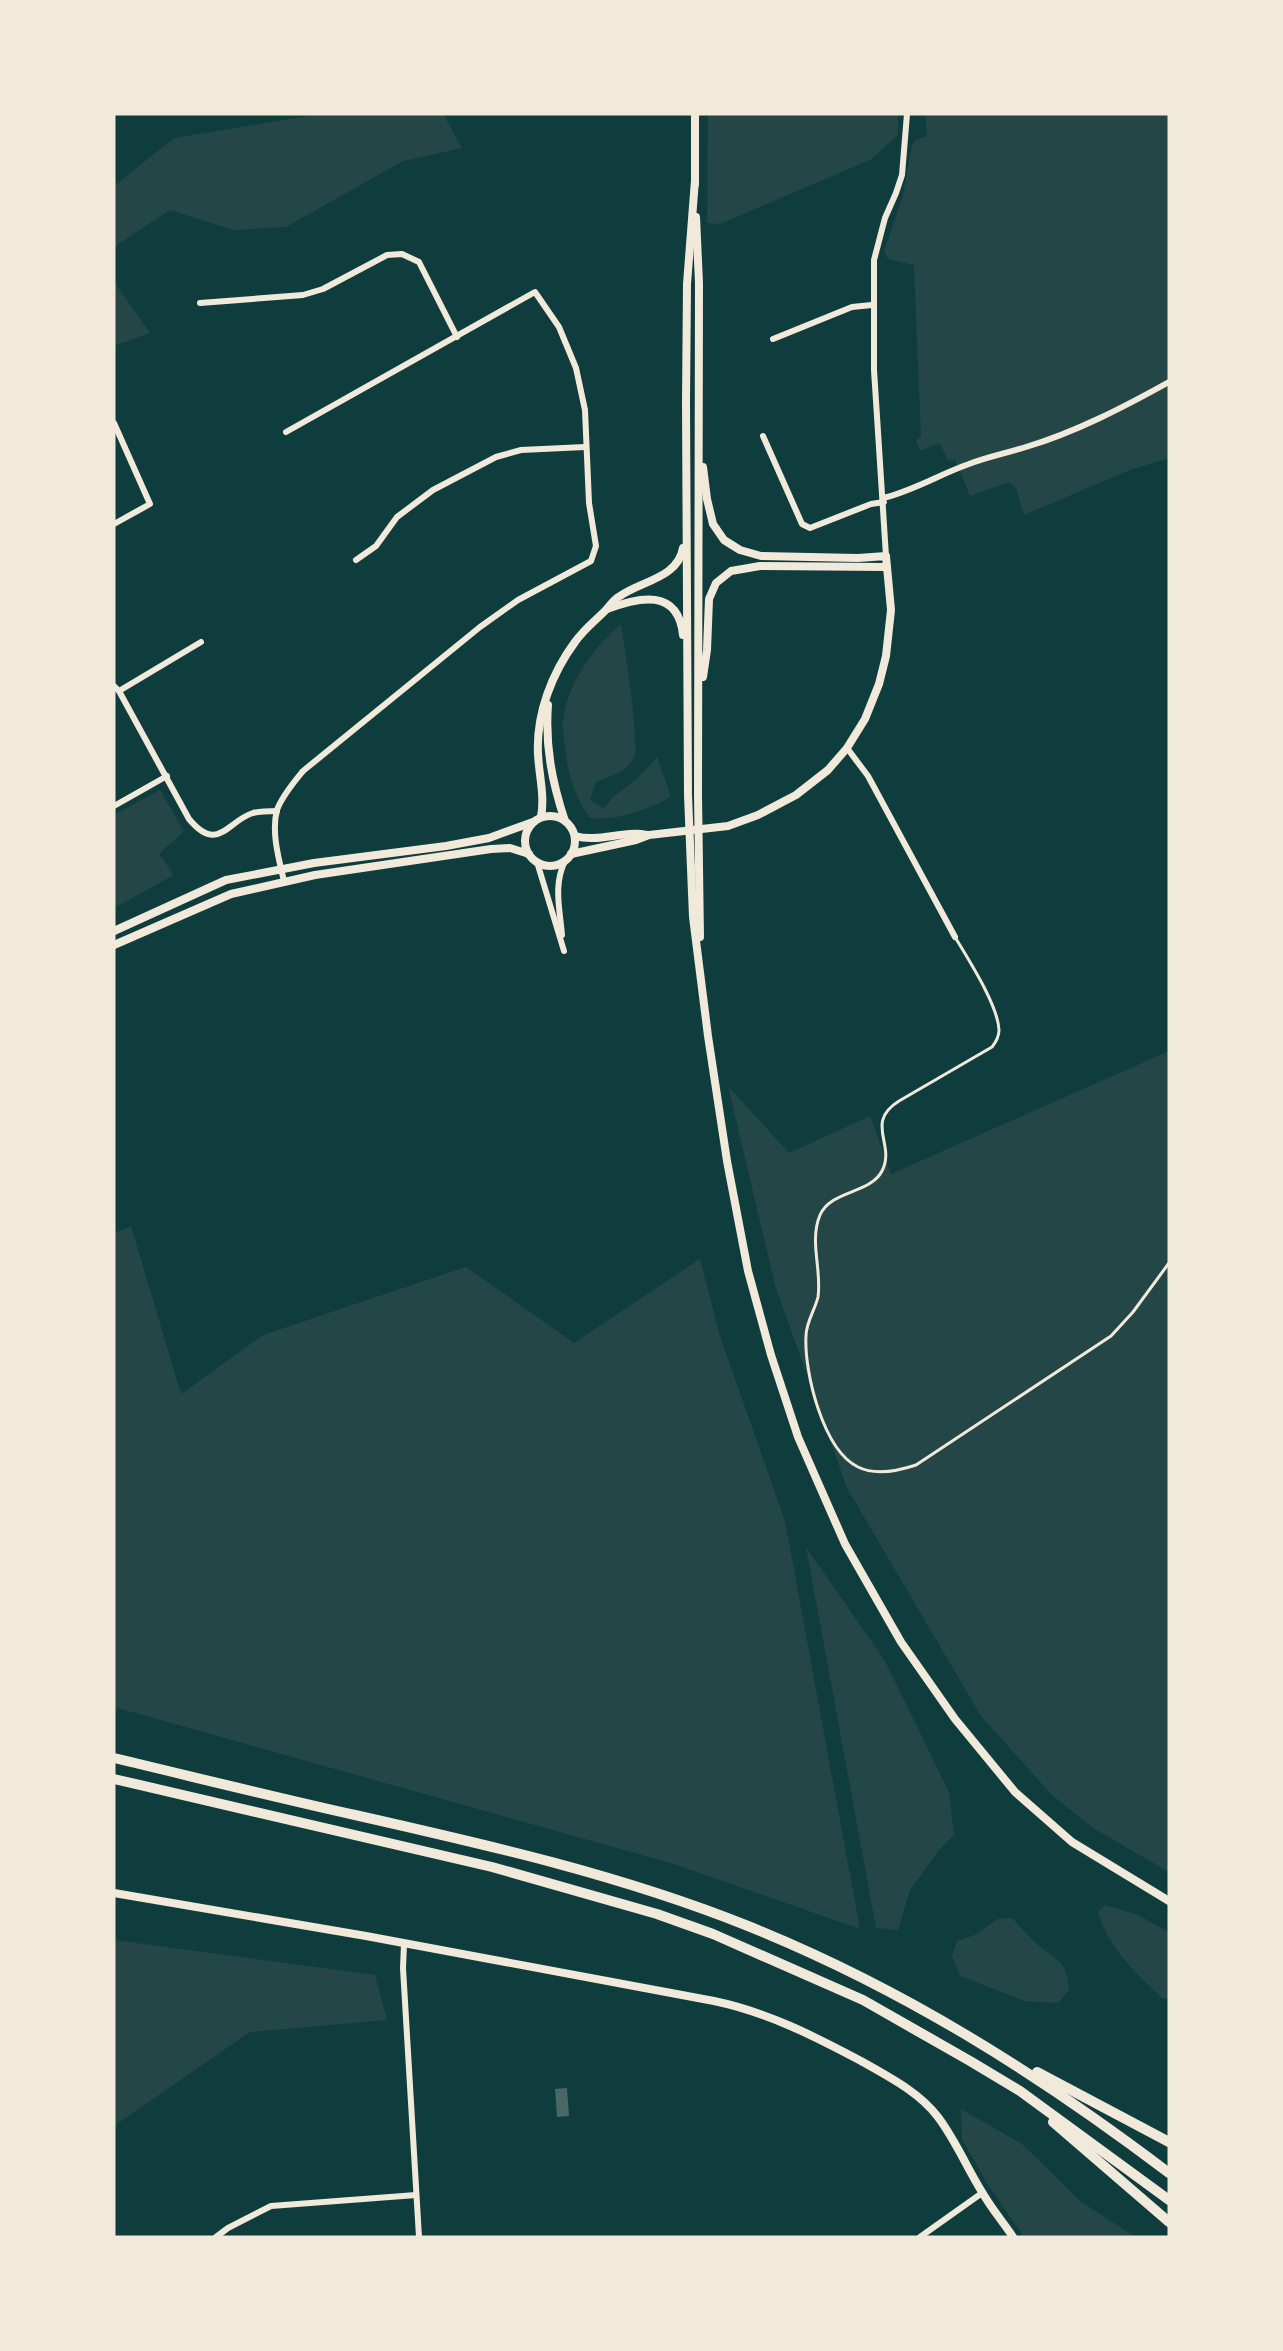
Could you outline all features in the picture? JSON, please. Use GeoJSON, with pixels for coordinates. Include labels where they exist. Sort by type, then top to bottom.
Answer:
{"type":"FeatureCollection","features":[{"type":"Feature","properties":{"kind":"highway"},"geometry":{"type":"LineString","coordinates":[[114,1758],[566,1864],[664,1895],[812,1953],[924,2009],[993,2050],[1169,2142]]}},
{"type":"Feature","properties":{"kind":"highway"},"geometry":{"type":"LineString","coordinates":[[114,1779],[492,1867],[657,1914],[713,1934],[863,2000],[925,2034],[1020,2091],[1169,2200]]}},
{"type":"Feature","properties":{"kind":"highway"},"geometry":{"type":"LineString","coordinates":[[993,2050],[1169,2173]]}},
{"type":"Feature","properties":{"kind":"highway"},"geometry":{"type":"LineString","coordinates":[[1020,2091],[1169,2222]]}},
{"type":"Feature","properties":{"kind":"street"},"geometry":{"type":"LineString","coordinates":[[695,114],[699,283],[699,795],[695,858]]}},
{"type":"Feature","properties":{"kind":"street"},"geometry":{"type":"LineString","coordinates":[[571,854],[649,835],[728,826],[758,815],[796,795],[828,770],[847,748],[864,719],[879,684],[886,656],[891,610],[886,567],[874,370],[872,305],[874,260],[885,218],[902,175],[907,114]]}},
{"type":"Feature","properties":{"kind":"street"},"geometry":{"type":"LineString","coordinates":[[695,180],[687,284],[688,795],[695,858],[701,975],[725,1150],[748,1271],[771,1355],[798,1437],[845,1545],[900,1642],[955,1719],[1015,1792],[1072,1842],[1169,1901]]}},
{"type":"Feature","properties":{"kind":"street"},"geometry":{"type":"LineString","coordinates":[[200,303],[303,295],[323,290],[387,255],[402,254],[418,262],[457,337]]}},
{"type":"Feature","properties":{"kind":"street"},"geometry":{"type":"LineString","coordinates":[[284,881],[276,829],[277,811],[291,786],[303,771],[480,627],[518,600],[591,561],[596,546],[589,503],[585,410],[576,368],[559,327],[535,292],[286,432]]}},
{"type":"Feature","properties":{"kind":"street"},"geometry":{"type":"LineString","coordinates":[[773,339],[852,307],[872,305]]}},
{"type":"Feature","properties":{"kind":"street"},"geometry":{"type":"LineString","coordinates":[[763,436],[802,524],[810,528],[899,495],[976,461],[1027,447],[1067,432],[1135,401],[1169,382]]}},
{"type":"Feature","properties":{"kind":"street"},"geometry":{"type":"LineString","coordinates":[[698,414],[709,514],[724,540],[740,550],[761,556],[858,558],[886,556]]}},
{"type":"Feature","properties":{"kind":"street"},"geometry":{"type":"LineString","coordinates":[[114,423],[150,504],[114,524]]}},
{"type":"Feature","properties":{"kind":"street"},"geometry":{"type":"LineString","coordinates":[[356,560],[376,546],[397,517],[433,490],[496,457],[521,450],[585,447]]}},
{"type":"Feature","properties":{"kind":"street"},"geometry":{"type":"LineString","coordinates":[[541,817],[544,803],[538,756],[538,731],[556,672],[567,652],[587,627],[617,597],[664,574],[677,563],[682,551],[687,508]]}},
{"type":"Feature","properties":{"kind":"street"},"geometry":{"type":"LineString","coordinates":[[699,705],[707,650],[709,599],[716,583],[723,576],[739,568],[760,566],[886,567]]}},
{"type":"Feature","properties":{"kind":"street"},"geometry":{"type":"LineString","coordinates":[[606,610],[637,599],[649,598],[659,600],[675,610],[683,631],[687,702]]}},
{"type":"Feature","properties":{"kind":"street"},"geometry":{"type":"LineString","coordinates":[[201,642],[116,688],[189,819],[199,831],[212,834],[225,831],[251,813],[277,811]]}},
{"type":"Feature","properties":{"kind":"street"},"geometry":{"type":"LineString","coordinates":[[548,693],[546,729],[549,762],[565,821]]}},
{"type":"Feature","properties":{"kind":"street"},"geometry":{"type":"LineString","coordinates":[[847,748],[868,776],[955,937]]}},
{"type":"Feature","properties":{"kind":"street"},"geometry":{"type":"LineString","coordinates":[[114,806],[167,776]]}},
{"type":"Feature","properties":{"kind":"street"},"geometry":{"type":"LineString","coordinates":[[114,931],[226,880],[281,868],[489,838],[541,817],[549,816],[565,821],[572,827],[575,836],[575,845],[559,873],[557,885],[564,951],[537,862]]}},
{"type":"Feature","properties":{"kind":"street"},"geometry":{"type":"LineString","coordinates":[[533,822],[527,832],[525,843],[529,854],[537,862],[546,866],[565,861]]}},
{"type":"Feature","properties":{"kind":"street"},"geometry":{"type":"LineString","coordinates":[[575,836],[586,839],[636,832],[649,835]]}},
{"type":"Feature","properties":{"kind":"street"},"geometry":{"type":"LineString","coordinates":[[114,945],[231,894],[284,881],[491,849],[510,848],[529,854]]}},
{"type":"Feature","properties":{"kind":"street"},"geometry":{"type":"LineString","coordinates":[[114,1893],[718,2002],[755,2012],[795,2027],[891,2077],[918,2097],[937,2116],[953,2139],[982,2193],[1013,2237]]}},
{"type":"Feature","properties":{"kind":"street"},"geometry":{"type":"LineString","coordinates":[[404,1944],[419,2237]]}},
{"type":"Feature","properties":{"kind":"street"},"geometry":{"type":"LineString","coordinates":[[920,2237],[982,2193]]}},
{"type":"Feature","properties":{"kind":"street"},"geometry":{"type":"LineString","coordinates":[[216,2237],[228,2228],[271,2206],[416,2195]]}},
{"type":"Feature","properties":{"kind":"lane"},"geometry":{"type":"LineString","coordinates":[[955,937],[994,1013],[999,1028],[996,1042],[992,1047],[899,1101],[887,1111],[882,1123],[886,1156],[881,1172],[874,1181],[830,1203],[820,1216],[817,1228],[818,1297],[806,1332],[807,1368],[819,1407],[838,1450],[849,1462],[868,1471],[889,1471],[916,1465],[1104,1341],[1133,1312],[1169,1263]]}},
{"type":"Feature","properties":{"kind":"shaded area"},"geometry":{"type":"Polygon","coordinates":[[[319,114],[443,114],[462,148],[403,161],[286,227],[233,230],[170,210],[114,247],[114,186],[174,138],[319,114]]]}},
{"type":"Feature","properties":{"kind":"shaded area"},"geometry":{"type":"Polygon","coordinates":[[[708,114],[898,114],[898,135],[870,160],[720,224],[707,223],[708,114]]]}},
{"type":"Feature","properties":{"kind":"shaded area"},"geometry":{"type":"Polygon","coordinates":[[[925,114],[1169,114],[1169,458],[1130,470],[1024,515],[1016,488],[1009,482],[970,496],[955,459],[948,461],[940,443],[920,451],[916,441],[921,436],[914,265],[888,259],[884,251],[903,195],[912,145],[916,140],[927,136],[925,114]]]}},
{"type":"Feature","properties":{"kind":"shaded area"},"geometry":{"type":"Polygon","coordinates":[[[114,282],[150,333],[114,346],[114,282]]]}},
{"type":"Feature","properties":{"kind":"shaded area"},"geometry":{"type":"Polygon","coordinates":[[[621,624],[635,733],[634,757],[623,770],[596,782],[590,800],[604,808],[613,797],[638,778],[657,757],[671,797],[632,814],[611,818],[590,818],[571,779],[563,721],[570,693],[583,667],[621,624]]]}},
{"type":"Feature","properties":{"kind":"shaded area"},"geometry":{"type":"Polygon","coordinates":[[[160,790],[184,831],[159,854],[174,875],[114,908],[114,815],[160,790]]]}},
{"type":"Feature","properties":{"kind":"shaded area"},"geometry":{"type":"Polygon","coordinates":[[[1169,1051],[1169,1872],[1093,1828],[1052,1795],[981,1716],[847,1488],[775,1285],[728,1086],[789,1153],[870,1116],[891,1174],[1169,1051]]]}},
{"type":"Feature","properties":{"kind":"shaded area"},"geometry":{"type":"Polygon","coordinates":[[[131,1226],[181,1394],[263,1335],[466,1267],[574,1343],[700,1259],[720,1336],[785,1521],[860,1929],[674,1864],[114,1707],[114,1233],[131,1226]]]}},
{"type":"Feature","properties":{"kind":"shaded area"},"geometry":{"type":"Polygon","coordinates":[[[806,1547],[885,1661],[949,1792],[954,1835],[940,1849],[910,1890],[898,1930],[876,1928],[806,1547]]]}},
{"type":"Feature","properties":{"kind":"shaded area"},"geometry":{"type":"Polygon","coordinates":[[[1105,1905],[1138,1915],[1169,1932],[1169,1999],[1162,1998],[1116,1948],[1098,1912],[1105,1905]]]}},
{"type":"Feature","properties":{"kind":"shaded area"},"geometry":{"type":"Polygon","coordinates":[[[1012,1918],[1062,1965],[1069,1990],[1058,2003],[1025,2001],[960,1976],[952,1956],[957,1941],[975,1935],[998,1919],[1012,1918]]]}},
{"type":"Feature","properties":{"kind":"shaded area"},"geometry":{"type":"Polygon","coordinates":[[[114,1940],[375,1975],[387,2020],[250,2032],[114,2126],[114,1940]]]}},
{"type":"Feature","properties":{"kind":"shaded area"},"geometry":{"type":"Polygon","coordinates":[[[961,2109],[1022,2144],[1080,2201],[1135,2237],[1024,2237],[986,2182],[962,2139],[961,2109]]]}},
{"type":"Feature","properties":{"kind":"building"},"geometry":{"type":"Polygon","coordinates":[[[567,2088],[569,2116],[557,2117],[555,2089],[567,2088]]]}}]}
